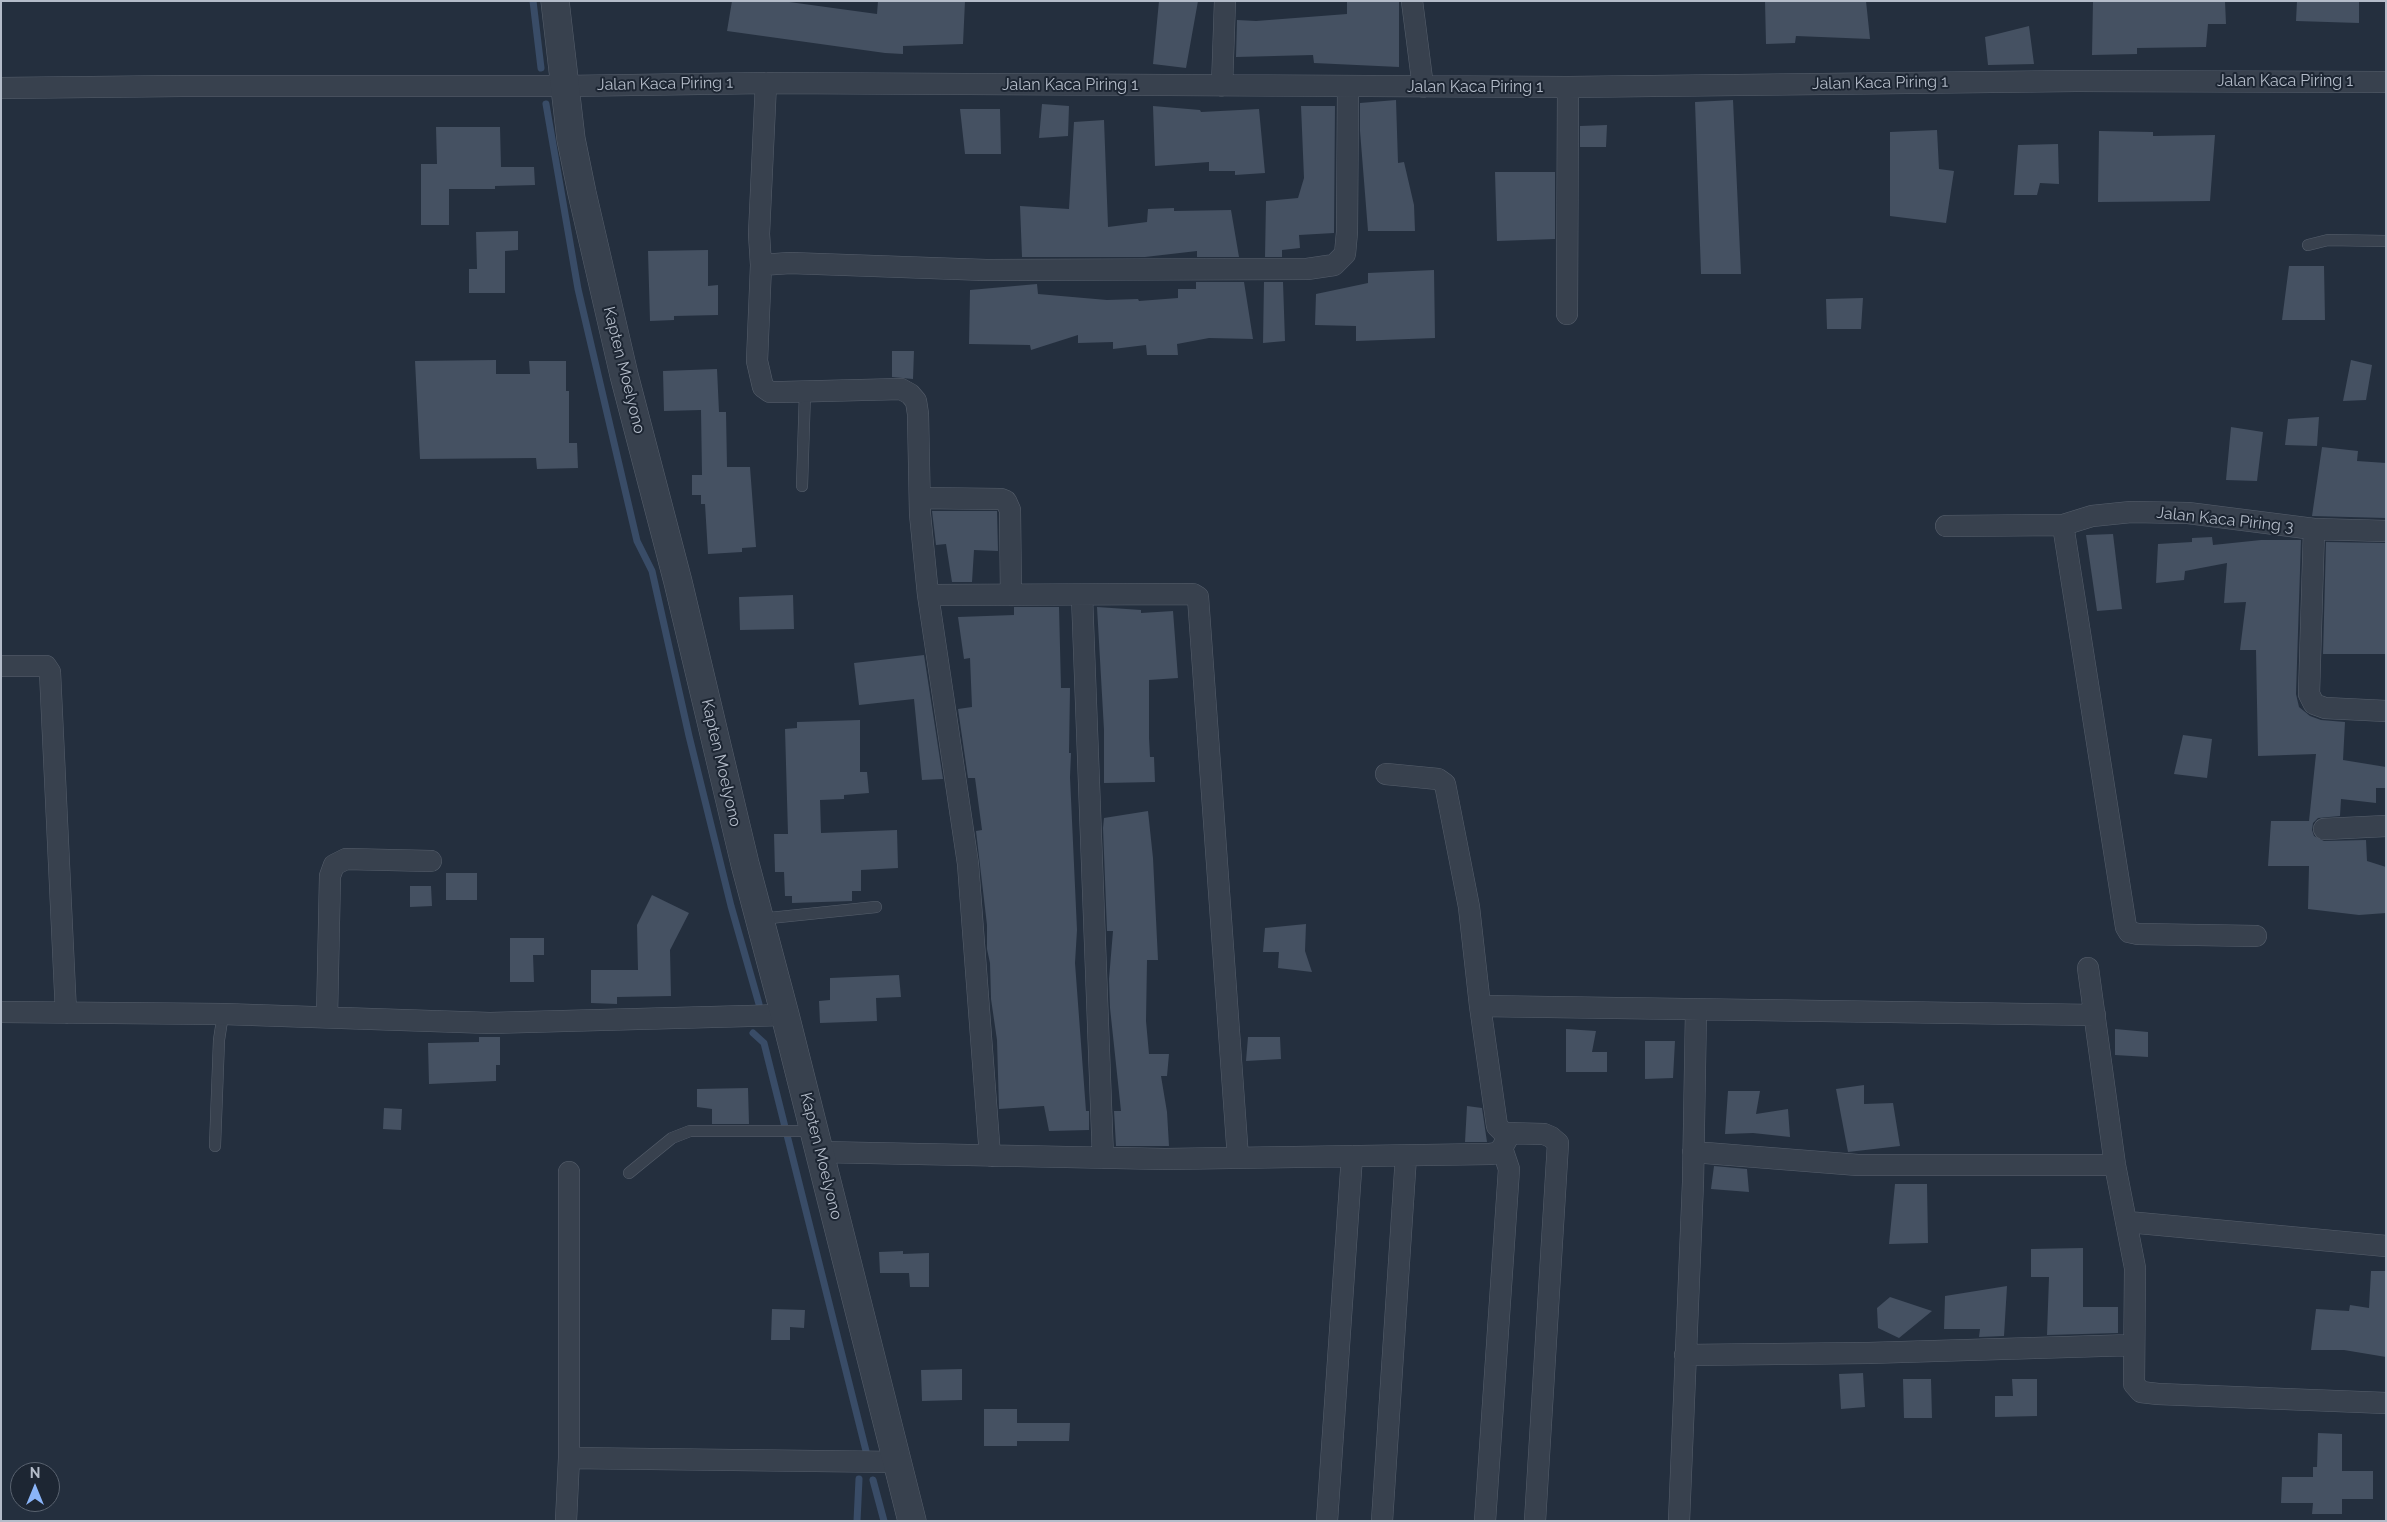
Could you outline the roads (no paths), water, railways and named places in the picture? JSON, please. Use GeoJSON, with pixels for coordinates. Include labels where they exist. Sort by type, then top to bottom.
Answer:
{"type":"FeatureCollection","features":[{"type":"Feature","properties":{"kind":"street","name":"Kapten Moelyono"},"geometry":{"type":"LineString","coordinates":[[555,1],[572,139],[588,222],[760,919],[912,1521]]}},
{"type":"Feature","properties":{"kind":"street"},"geometry":{"type":"LineString","coordinates":[[1222,86],[1225,1]]}},
{"type":"Feature","properties":{"kind":"street"},"geometry":{"type":"LineString","coordinates":[[1412,1],[1422,87]]}},
{"type":"Feature","properties":{"kind":"street","name":"Jalan Kaca Piring 1"},"geometry":{"type":"LineString","coordinates":[[1,88],[565,86],[766,83],[1568,87],[2076,81],[2386,82]]}},
{"type":"Feature","properties":{"kind":"street"},"geometry":{"type":"LineString","coordinates":[[766,83],[759,234],[761,265],[757,340],[759,375],[763,387],[770,392],[900,389],[910,394],[916,401],[920,498],[928,595],[968,864],[990,1156]]}},
{"type":"Feature","properties":{"kind":"street"},"geometry":{"type":"LineString","coordinates":[[761,265],[790,264],[986,270],[1307,269],[1334,265],[1345,254],[1348,232],[1348,87]]}},
{"type":"Feature","properties":{"kind":"street"},"geometry":{"type":"LineString","coordinates":[[1567,314],[1568,87]]}},
{"type":"Feature","properties":{"kind":"street"},"geometry":{"type":"LineString","coordinates":[[920,498],[1001,499],[1006,501],[1010,510],[1012,595]]}},
{"type":"Feature","properties":{"kind":"street","name":"Jalan Kaca Piring 3"},"geometry":{"type":"LineString","coordinates":[[1946,526],[2063,525],[2092,516],[2131,512],[2188,513],[2314,529],[2386,531]]}},
{"type":"Feature","properties":{"kind":"street"},"geometry":{"type":"LineString","coordinates":[[2063,525],[2126,927],[2129,932],[2138,934],[2256,936]]}},
{"type":"Feature","properties":{"kind":"street"},"geometry":{"type":"LineString","coordinates":[[2314,529],[2309,694],[2314,704],[2325,708],[2386,711]]}},
{"type":"Feature","properties":{"kind":"street"},"geometry":{"type":"LineString","coordinates":[[928,595],[1082,596],[1193,594],[1198,597],[1238,1158]]}},
{"type":"Feature","properties":{"kind":"street"},"geometry":{"type":"LineString","coordinates":[[1082,596],[1103,1158]]}},
{"type":"Feature","properties":{"kind":"street"},"geometry":{"type":"LineString","coordinates":[[1,666],[46,666],[50,672],[66,1013]]}},
{"type":"Feature","properties":{"kind":"street"},"geometry":{"type":"LineString","coordinates":[[1386,774],[1438,779],[1445,784],[1469,907],[1480,1006],[1497,1126],[1504,1133],[1506,1141],[1509,1169],[1485,1521]]}},
{"type":"Feature","properties":{"kind":"street"},"geometry":{"type":"LineString","coordinates":[[2324,829],[2386,826]]}},
{"type":"Feature","properties":{"kind":"street"},"geometry":{"type":"LineString","coordinates":[[327,1017],[330,876],[334,865],[346,859],[431,862]]}},
{"type":"Feature","properties":{"kind":"street"},"geometry":{"type":"LineString","coordinates":[[2088,968],[2115,1165],[2128,1222],[2135,1268],[2134,1384],[2141,1392],[2386,1403]]}},
{"type":"Feature","properties":{"kind":"street"},"geometry":{"type":"LineString","coordinates":[[1480,1006],[2095,1015]]}},
{"type":"Feature","properties":{"kind":"street"},"geometry":{"type":"LineString","coordinates":[[1679,1521],[1693,1152],[1696,1010]]}},
{"type":"Feature","properties":{"kind":"street"},"geometry":{"type":"LineString","coordinates":[[1,1012],[223,1014],[490,1023],[785,1015]]}},
{"type":"Feature","properties":{"kind":"street"},"geometry":{"type":"LineString","coordinates":[[817,1142],[990,1156],[1238,1158],[1490,1154],[1497,1153],[1506,1141],[1551,1137],[1558,1143],[1558,1149],[1535,1521]]}},
{"type":"Feature","properties":{"kind":"street"},"geometry":{"type":"LineString","coordinates":[[1693,1152],[1858,1165],[2115,1165]]}},
{"type":"Feature","properties":{"kind":"street"},"geometry":{"type":"LineString","coordinates":[[1327,1521],[1352,1156]]}},
{"type":"Feature","properties":{"kind":"street"},"geometry":{"type":"LineString","coordinates":[[1382,1521],[1406,1156]]}},
{"type":"Feature","properties":{"kind":"street"},"geometry":{"type":"LineString","coordinates":[[566,1521],[569,1172]]}},
{"type":"Feature","properties":{"kind":"street"},"geometry":{"type":"LineString","coordinates":[[2128,1222],[2386,1246]]}},
{"type":"Feature","properties":{"kind":"street"},"geometry":{"type":"LineString","coordinates":[[1685,1355],[1868,1353],[2134,1345]]}},
{"type":"Feature","properties":{"kind":"street"},"geometry":{"type":"LineString","coordinates":[[568,1458],[897,1462]]}},
{"type":"Feature","properties":{"kind":"lane"},"geometry":{"type":"LineString","coordinates":[[2308,245],[2328,240],[2386,241]]}},
{"type":"Feature","properties":{"kind":"lane"},"geometry":{"type":"LineString","coordinates":[[802,486],[805,392]]}},
{"type":"Feature","properties":{"kind":"lane"},"geometry":{"type":"LineString","coordinates":[[760,919],[876,907]]}},
{"type":"Feature","properties":{"kind":"lane"},"geometry":{"type":"LineString","coordinates":[[215,1146],[219,1040],[223,1014]]}},
{"type":"Feature","properties":{"kind":"lane"},"geometry":{"type":"LineString","coordinates":[[629,1173],[672,1138],[690,1131],[817,1142]]}},
{"type":"Feature","properties":{"kind":"waterway"},"geometry":{"type":"LineString","coordinates":[[533,1],[541,68]]}},
{"type":"Feature","properties":{"kind":"waterway"},"geometry":{"type":"LineString","coordinates":[[546,104],[578,289],[637,541],[652,571],[689,736],[731,906],[759,1004]]}},
{"type":"Feature","properties":{"kind":"waterway"},"geometry":{"type":"LineString","coordinates":[[753,1033],[764,1043],[866,1451]]}},
{"type":"Feature","properties":{"kind":"waterway"},"geometry":{"type":"LineString","coordinates":[[857,1521],[859,1479]]}},
{"type":"Feature","properties":{"kind":"waterway"},"geometry":{"type":"LineString","coordinates":[[873,1480],[884,1521]]}}]}
